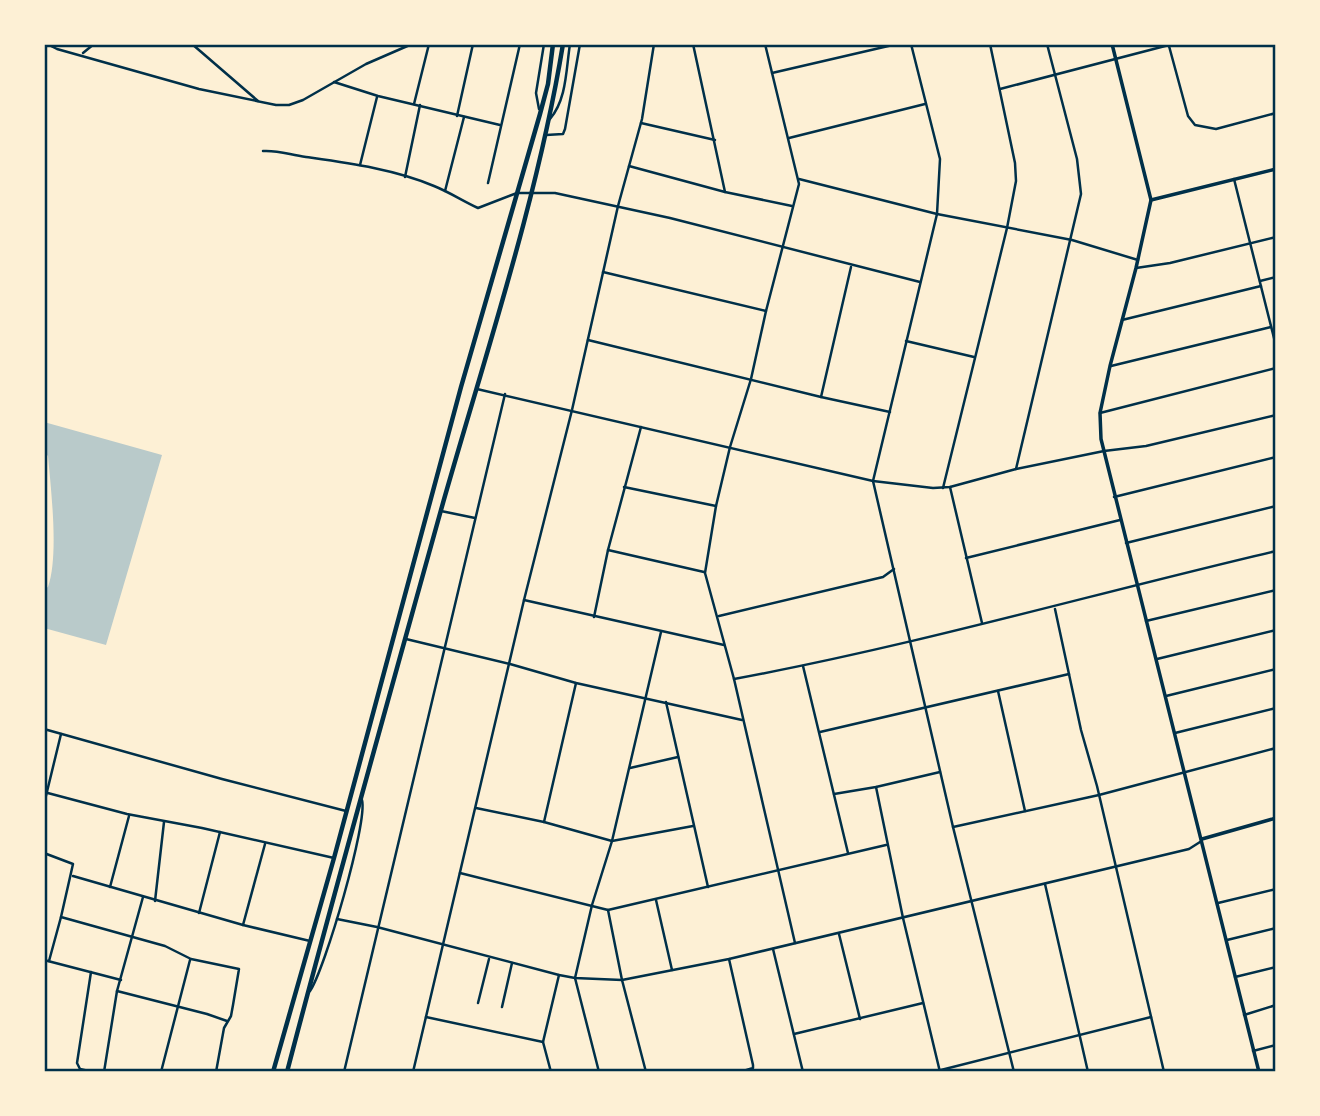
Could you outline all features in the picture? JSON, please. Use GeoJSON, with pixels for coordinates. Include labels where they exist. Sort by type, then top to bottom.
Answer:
{"type":"FeatureCollection","features":[{"type":"Feature","properties":{"kind":"main road"},"geometry":{"type":"LineString","coordinates":[[273,1072],[334,859],[461,387],[540,114],[548,84],[553,44]]}},
{"type":"Feature","properties":{"kind":"main road"},"geometry":{"type":"LineString","coordinates":[[287,1072],[361,796],[533,191],[550,119],[563,44]]}},
{"type":"Feature","properties":{"kind":"street"},"geometry":{"type":"LineString","coordinates":[[47,44],[199,89],[259,102],[289,105],[303,100],[366,64],[412,44]]}},
{"type":"Feature","properties":{"kind":"street"},"geometry":{"type":"LineString","coordinates":[[82,54],[94,44]]}},
{"type":"Feature","properties":{"kind":"street"},"geometry":{"type":"LineString","coordinates":[[192,44],[259,102]]}},
{"type":"Feature","properties":{"kind":"street"},"geometry":{"type":"LineString","coordinates":[[414,104],[429,44]]}},
{"type":"Feature","properties":{"kind":"street"},"geometry":{"type":"LineString","coordinates":[[457,116],[473,44]]}},
{"type":"Feature","properties":{"kind":"street"},"geometry":{"type":"LineString","coordinates":[[488,183],[520,44]]}},
{"type":"Feature","properties":{"kind":"street"},"geometry":{"type":"LineString","coordinates":[[540,114],[536,93],[544,44]]}},
{"type":"Feature","properties":{"kind":"street"},"geometry":{"type":"LineString","coordinates":[[550,119],[558,109],[563,94],[570,44]]}},
{"type":"Feature","properties":{"kind":"street"},"geometry":{"type":"LineString","coordinates":[[546,135],[563,134],[580,44]]}},
{"type":"Feature","properties":{"kind":"street"},"geometry":{"type":"LineString","coordinates":[[413,1072],[524,600],[572,410],[618,206],[641,123],[654,44]]}},
{"type":"Feature","properties":{"kind":"street"},"geometry":{"type":"LineString","coordinates":[[693,44],[725,192]]}},
{"type":"Feature","properties":{"kind":"street"},"geometry":{"type":"LineString","coordinates":[[765,44],[799,179],[751,379],[730,447],[716,506],[705,573],[734,679],[795,943]]}},
{"type":"Feature","properties":{"kind":"street"},"geometry":{"type":"LineString","coordinates":[[772,73],[897,44]]}},
{"type":"Feature","properties":{"kind":"street"},"geometry":{"type":"LineString","coordinates":[[911,44],[940,159],[937,214],[873,481],[953,827],[1014,1072]]}},
{"type":"Feature","properties":{"kind":"street"},"geometry":{"type":"LineString","coordinates":[[943,488],[1007,228],[1016,181],[1015,163],[990,44]]}},
{"type":"Feature","properties":{"kind":"street"},"geometry":{"type":"LineString","coordinates":[[1016,469],[1072,240],[1081,184],[1047,44]]}},
{"type":"Feature","properties":{"kind":"street"},"geometry":{"type":"LineString","coordinates":[[1112,44],[1151,200],[1101,413],[1104,452],[1259,1072]]}},
{"type":"Feature","properties":{"kind":"street"},"geometry":{"type":"LineString","coordinates":[[1000,89],[1169,44],[1188,116],[1195,125],[1216,129],[1276,113]]}},
{"type":"Feature","properties":{"kind":"street"},"geometry":{"type":"LineString","coordinates":[[333,82],[378,96],[500,125]]}},
{"type":"Feature","properties":{"kind":"street"},"geometry":{"type":"LineString","coordinates":[[563,94],[572,96]]}},
{"type":"Feature","properties":{"kind":"street"},"geometry":{"type":"LineString","coordinates":[[360,165],[378,96]]}},
{"type":"Feature","properties":{"kind":"street"},"geometry":{"type":"LineString","coordinates":[[789,138],[926,104]]}},
{"type":"Feature","properties":{"kind":"street"},"geometry":{"type":"LineString","coordinates":[[405,177],[420,105]]}},
{"type":"Feature","properties":{"kind":"street"},"geometry":{"type":"LineString","coordinates":[[445,191],[464,117]]}},
{"type":"Feature","properties":{"kind":"street"},"geometry":{"type":"LineString","coordinates":[[641,123],[715,141]]}},
{"type":"Feature","properties":{"kind":"street"},"geometry":{"type":"LineString","coordinates":[[263,151],[277,150],[360,165],[445,191],[478,208],[517,192],[555,193],[618,206],[920,282]]}},
{"type":"Feature","properties":{"kind":"street"},"geometry":{"type":"LineString","coordinates":[[629,166],[725,192],[793,206]]}},
{"type":"Feature","properties":{"kind":"street"},"geometry":{"type":"LineString","coordinates":[[1151,200],[1276,169]]}},
{"type":"Feature","properties":{"kind":"street"},"geometry":{"type":"LineString","coordinates":[[799,179],[937,214],[1072,240],[1138,260]]}},
{"type":"Feature","properties":{"kind":"street"},"geometry":{"type":"LineString","coordinates":[[1234,179],[1276,346]]}},
{"type":"Feature","properties":{"kind":"street"},"geometry":{"type":"LineString","coordinates":[[1136,268],[1170,263],[1276,237]]}},
{"type":"Feature","properties":{"kind":"street"},"geometry":{"type":"LineString","coordinates":[[821,397],[851,266]]}},
{"type":"Feature","properties":{"kind":"street"},"geometry":{"type":"LineString","coordinates":[[603,272],[766,311]]}},
{"type":"Feature","properties":{"kind":"street"},"geometry":{"type":"LineString","coordinates":[[1122,320],[1276,277]]}},
{"type":"Feature","properties":{"kind":"street"},"geometry":{"type":"LineString","coordinates":[[1269,318],[1276,317]]}},
{"type":"Feature","properties":{"kind":"street"},"geometry":{"type":"LineString","coordinates":[[1110,366],[1271,327]]}},
{"type":"Feature","properties":{"kind":"street"},"geometry":{"type":"LineString","coordinates":[[588,340],[890,412]]}},
{"type":"Feature","properties":{"kind":"street"},"geometry":{"type":"LineString","coordinates":[[906,341],[975,358]]}},
{"type":"Feature","properties":{"kind":"street"},"geometry":{"type":"LineString","coordinates":[[1101,413],[1276,368]]}},
{"type":"Feature","properties":{"kind":"street"},"geometry":{"type":"LineString","coordinates":[[477,389],[873,481],[943,488],[1016,469],[1146,446],[1276,415]]}},
{"type":"Feature","properties":{"kind":"street"},"geometry":{"type":"LineString","coordinates":[[344,1072],[505,394]]}},
{"type":"Feature","properties":{"kind":"street"},"geometry":{"type":"LineString","coordinates":[[594,617],[608,550],[641,427]]}},
{"type":"Feature","properties":{"kind":"street"},"geometry":{"type":"LineString","coordinates":[[1114,496],[1276,457]]}},
{"type":"Feature","properties":{"kind":"street"},"geometry":{"type":"LineString","coordinates":[[624,487],[716,506]]}},
{"type":"Feature","properties":{"kind":"street"},"geometry":{"type":"LineString","coordinates":[[950,487],[982,623]]}},
{"type":"Feature","properties":{"kind":"street"},"geometry":{"type":"LineString","coordinates":[[1126,543],[1276,506]]}},
{"type":"Feature","properties":{"kind":"street"},"geometry":{"type":"LineString","coordinates":[[441,511],[475,518]]}},
{"type":"Feature","properties":{"kind":"street"},"geometry":{"type":"LineString","coordinates":[[966,558],[1120,520]]}},
{"type":"Feature","properties":{"kind":"street"},"geometry":{"type":"LineString","coordinates":[[608,550],[705,573]]}},
{"type":"Feature","properties":{"kind":"street"},"geometry":{"type":"LineString","coordinates":[[734,679],[803,666],[1054,608],[1137,583],[1276,551]]}},
{"type":"Feature","properties":{"kind":"street"},"geometry":{"type":"LineString","coordinates":[[718,617],[883,577],[894,569]]}},
{"type":"Feature","properties":{"kind":"street"},"geometry":{"type":"LineString","coordinates":[[1146,621],[1276,590]]}},
{"type":"Feature","properties":{"kind":"street"},"geometry":{"type":"LineString","coordinates":[[524,600],[724,645]]}},
{"type":"Feature","properties":{"kind":"street"},"geometry":{"type":"LineString","coordinates":[[1054,608],[1164,1072]]}},
{"type":"Feature","properties":{"kind":"street"},"geometry":{"type":"LineString","coordinates":[[1157,659],[1276,630]]}},
{"type":"Feature","properties":{"kind":"street"},"geometry":{"type":"LineString","coordinates":[[598,1072],[575,978],[592,905],[612,841],[661,632]]}},
{"type":"Feature","properties":{"kind":"street"},"geometry":{"type":"LineString","coordinates":[[406,639],[576,683],[742,720]]}},
{"type":"Feature","properties":{"kind":"street"},"geometry":{"type":"LineString","coordinates":[[803,666],[848,853]]}},
{"type":"Feature","properties":{"kind":"street"},"geometry":{"type":"LineString","coordinates":[[1166,696],[1276,669]]}},
{"type":"Feature","properties":{"kind":"street"},"geometry":{"type":"LineString","coordinates":[[820,732],[1070,673]]}},
{"type":"Feature","properties":{"kind":"street"},"geometry":{"type":"LineString","coordinates":[[544,822],[576,683]]}},
{"type":"Feature","properties":{"kind":"street"},"geometry":{"type":"LineString","coordinates":[[998,690],[1025,811]]}},
{"type":"Feature","properties":{"kind":"street"},"geometry":{"type":"LineString","coordinates":[[666,702],[708,887]]}},
{"type":"Feature","properties":{"kind":"street"},"geometry":{"type":"LineString","coordinates":[[1175,733],[1276,708]]}},
{"type":"Feature","properties":{"kind":"street"},"geometry":{"type":"LineString","coordinates":[[44,729],[346,811]]}},
{"type":"Feature","properties":{"kind":"street"},"geometry":{"type":"LineString","coordinates":[[44,804],[61,734]]}},
{"type":"Feature","properties":{"kind":"street"},"geometry":{"type":"LineString","coordinates":[[953,827],[1185,773],[1276,748]]}},
{"type":"Feature","properties":{"kind":"street"},"geometry":{"type":"LineString","coordinates":[[628,768],[678,757]]}},
{"type":"Feature","properties":{"kind":"street"},"geometry":{"type":"LineString","coordinates":[[834,794],[941,772]]}},
{"type":"Feature","properties":{"kind":"street"},"geometry":{"type":"LineString","coordinates":[[876,787],[886,845],[940,1071]]}},
{"type":"Feature","properties":{"kind":"street"},"geometry":{"type":"LineString","coordinates":[[45,792],[130,815],[220,832],[334,859]]}},
{"type":"Feature","properties":{"kind":"street"},"geometry":{"type":"LineString","coordinates":[[307,997],[317,981],[337,919],[365,809],[361,796]]}},
{"type":"Feature","properties":{"kind":"street"},"geometry":{"type":"LineString","coordinates":[[477,808],[544,822],[612,841],[693,826]]}},
{"type":"Feature","properties":{"kind":"street"},"geometry":{"type":"LineString","coordinates":[[110,887],[130,815]]}},
{"type":"Feature","properties":{"kind":"street"},"geometry":{"type":"LineString","coordinates":[[337,919],[559,975],[622,980],[729,960],[1193,848],[1202,839],[1276,818]]}},
{"type":"Feature","properties":{"kind":"street"},"geometry":{"type":"LineString","coordinates":[[155,901],[164,822]]}},
{"type":"Feature","properties":{"kind":"street"},"geometry":{"type":"LineString","coordinates":[[199,913],[220,832]]}},
{"type":"Feature","properties":{"kind":"street"},"geometry":{"type":"LineString","coordinates":[[243,925],[265,843]]}},
{"type":"Feature","properties":{"kind":"street"},"geometry":{"type":"LineString","coordinates":[[460,873],[608,910],[886,845]]}},
{"type":"Feature","properties":{"kind":"street"},"geometry":{"type":"LineString","coordinates":[[44,853],[71,862],[74,868],[49,961]]}},
{"type":"Feature","properties":{"kind":"street"},"geometry":{"type":"LineString","coordinates":[[72,876],[155,901],[310,941]]}},
{"type":"Feature","properties":{"kind":"street"},"geometry":{"type":"LineString","coordinates":[[1045,883],[1088,1072]]}},
{"type":"Feature","properties":{"kind":"street"},"geometry":{"type":"LineString","coordinates":[[1218,903],[1276,889]]}},
{"type":"Feature","properties":{"kind":"street"},"geometry":{"type":"LineString","coordinates":[[104,1072],[117,991],[143,897]]}},
{"type":"Feature","properties":{"kind":"street"},"geometry":{"type":"LineString","coordinates":[[656,900],[672,970]]}},
{"type":"Feature","properties":{"kind":"street"},"geometry":{"type":"LineString","coordinates":[[608,910],[622,980],[646,1072]]}},
{"type":"Feature","properties":{"kind":"street"},"geometry":{"type":"LineString","coordinates":[[61,918],[165,947],[191,959],[239,969],[233,1005],[221,1039],[216,1072]]}},
{"type":"Feature","properties":{"kind":"street"},"geometry":{"type":"LineString","coordinates":[[1227,940],[1276,928]]}},
{"type":"Feature","properties":{"kind":"street"},"geometry":{"type":"LineString","coordinates":[[839,934],[860,1019]]}},
{"type":"Feature","properties":{"kind":"street"},"geometry":{"type":"LineString","coordinates":[[773,949],[803,1072]]}},
{"type":"Feature","properties":{"kind":"street"},"geometry":{"type":"LineString","coordinates":[[478,1003],[489,957]]}},
{"type":"Feature","properties":{"kind":"street"},"geometry":{"type":"LineString","coordinates":[[161,1072],[191,959]]}},
{"type":"Feature","properties":{"kind":"street"},"geometry":{"type":"LineString","coordinates":[[44,960],[121,980]]}},
{"type":"Feature","properties":{"kind":"street"},"geometry":{"type":"LineString","coordinates":[[729,960],[753,1065],[753,1068],[740,1072]]}},
{"type":"Feature","properties":{"kind":"street"},"geometry":{"type":"LineString","coordinates":[[502,1007],[513,963]]}},
{"type":"Feature","properties":{"kind":"street"},"geometry":{"type":"LineString","coordinates":[[1236,977],[1276,967]]}},
{"type":"Feature","properties":{"kind":"street"},"geometry":{"type":"LineString","coordinates":[[92,972],[77,1063],[80,1069],[93,1072]]}},
{"type":"Feature","properties":{"kind":"street"},"geometry":{"type":"LineString","coordinates":[[551,1072],[543,1042],[559,975]]}},
{"type":"Feature","properties":{"kind":"street"},"geometry":{"type":"LineString","coordinates":[[117,991],[227,1021]]}},
{"type":"Feature","properties":{"kind":"street"},"geometry":{"type":"LineString","coordinates":[[794,1034],[923,1003]]}},
{"type":"Feature","properties":{"kind":"street"},"geometry":{"type":"LineString","coordinates":[[1244,1015],[1276,1005]]}},
{"type":"Feature","properties":{"kind":"street"},"geometry":{"type":"LineString","coordinates":[[426,1017],[543,1042]]}},
{"type":"Feature","properties":{"kind":"street"},"geometry":{"type":"LineString","coordinates":[[933,1072],[1152,1017]]}},
{"type":"Feature","properties":{"kind":"street"},"geometry":{"type":"LineString","coordinates":[[1253,1051],[1276,1045]]}},
{"type":"Feature","properties":{"kind":"shaded area"},"geometry":{"type":"Polygon","coordinates":[[[44,422],[162,455],[106,645],[44,628],[44,589],[48,587],[51,574],[54,541],[48,456],[44,452],[44,422]]]}}]}
